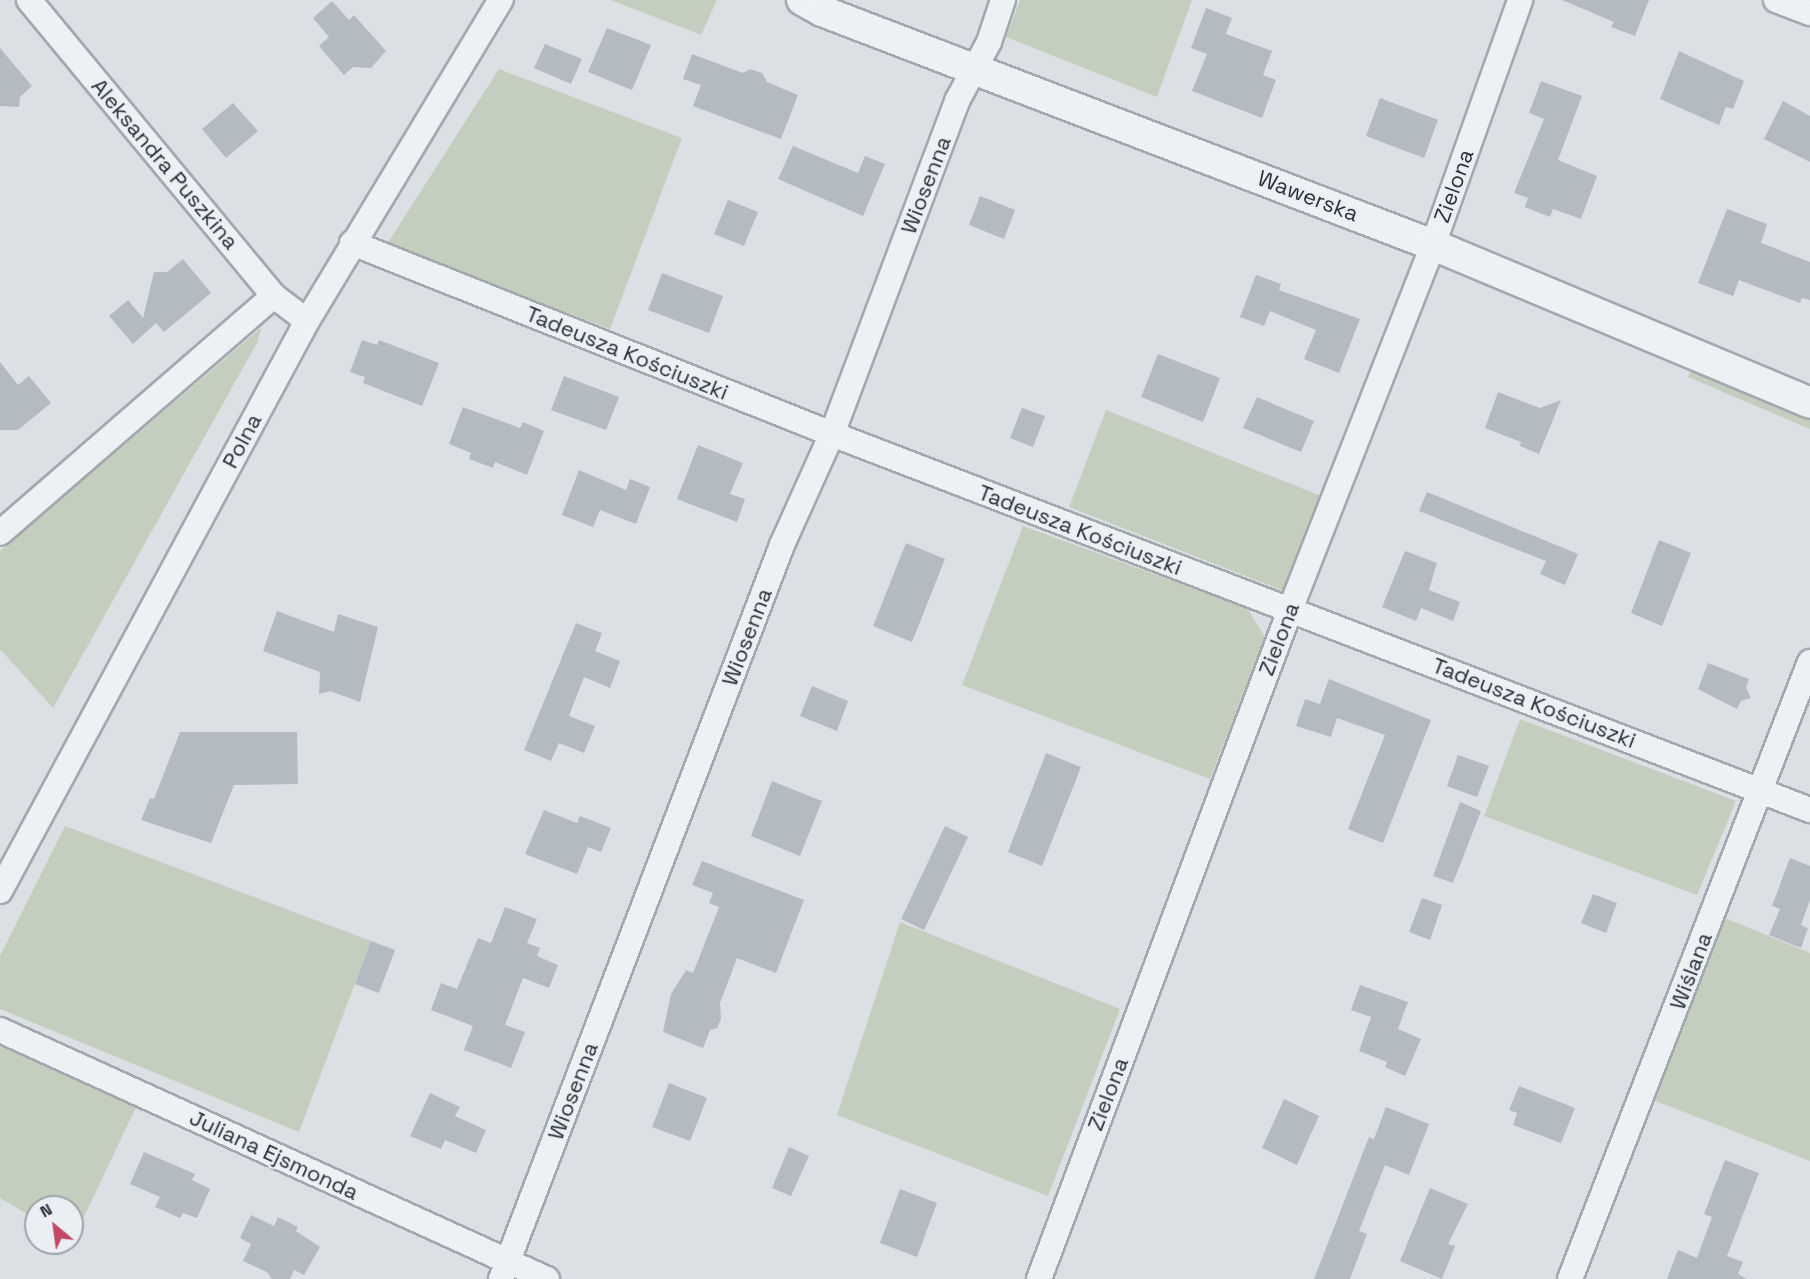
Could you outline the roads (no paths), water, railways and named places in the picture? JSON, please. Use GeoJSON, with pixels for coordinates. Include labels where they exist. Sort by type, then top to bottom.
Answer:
{"type":"FeatureCollection","features":[{"type":"Feature","properties":{"kind":"street","name":"Aleksandra Puszkina"},"geometry":{"type":"LineString","coordinates":[[29,0],[274,296],[307,321]]}},
{"type":"Feature","properties":{"kind":"street","name":"Polna"},"geometry":{"type":"LineString","coordinates":[[0,891],[307,321],[352,243],[501,0]]}},
{"type":"Feature","properties":{"kind":"street","name":"Wawerska"},"geometry":{"type":"LineString","coordinates":[[802,0],[1432,245],[1810,403]]}},
{"type":"Feature","properties":{"kind":"street","name":"Wiosenna"},"geometry":{"type":"LineString","coordinates":[[504,1270],[782,545],[832,434],[957,101],[989,42],[1003,0]]}},
{"type":"Feature","properties":{"kind":"street","name":"Zielona"},"geometry":{"type":"LineString","coordinates":[[1039,1279],[1290,610],[1432,245],[1520,0]]}},
{"type":"Feature","properties":{"kind":"street"},"geometry":{"type":"LineString","coordinates":[[1776,0],[1810,13]]}},
{"type":"Feature","properties":{"kind":"street","name":"Tadeusza Kościuszki"},"geometry":{"type":"LineString","coordinates":[[352,243],[832,434],[1810,810]]}},
{"type":"Feature","properties":{"kind":"street"},"geometry":{"type":"LineString","coordinates":[[0,533],[274,296]]}},
{"type":"Feature","properties":{"kind":"street","name":"Wiślana"},"geometry":{"type":"LineString","coordinates":[[1570,1279],[1810,662]]}},
{"type":"Feature","properties":{"kind":"street","name":"Juliana Ejsmonda"},"geometry":{"type":"LineString","coordinates":[[0,1030],[504,1270],[547,1279]]}}]}
